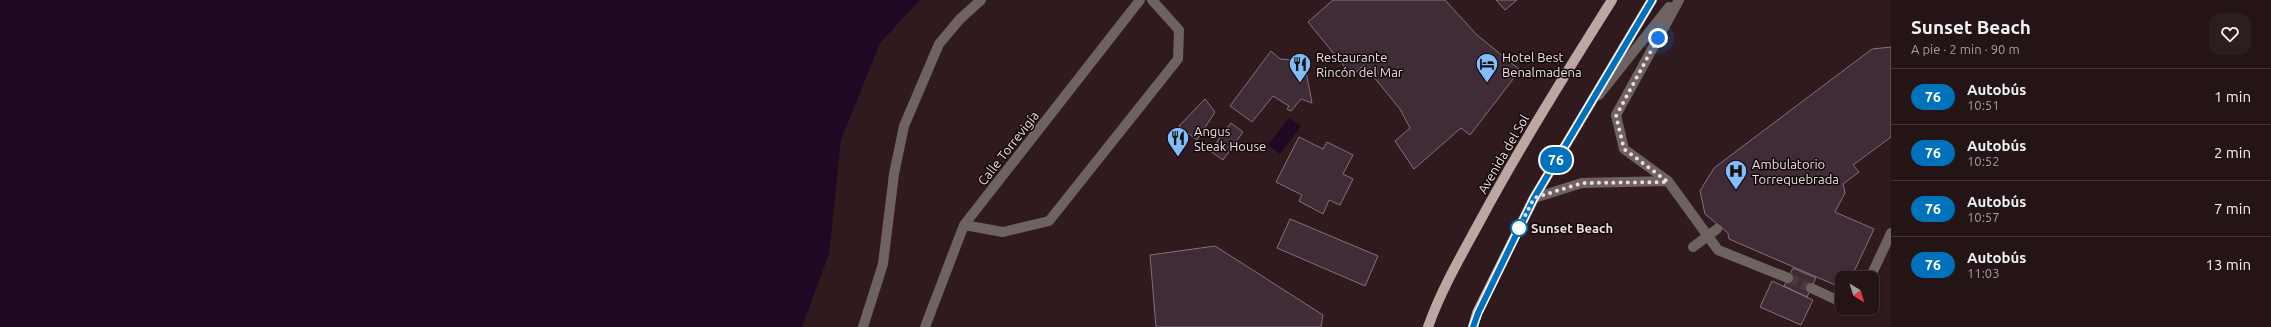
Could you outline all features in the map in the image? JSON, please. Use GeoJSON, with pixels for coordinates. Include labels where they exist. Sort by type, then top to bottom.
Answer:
{"type":"FeatureCollection","features":[{"type":"Feature","properties":{"kind":"main road","name":"Avenida del Sol"},"geometry":{"type":"LineString","coordinates":[[1428,327],[1438,298],[1501,182],[1546,105],[1612,0]]}},
{"type":"Feature","properties":{"kind":"main road"},"geometry":{"type":"LineString","coordinates":[[1473,327],[1478,313],[1534,198],[1578,121],[1652,0]]}},
{"type":"Feature","properties":{"kind":"street"},"geometry":{"type":"LineString","coordinates":[[863,327],[883,264],[894,174],[904,126],[939,44],[960,19],[981,0]]}},
{"type":"Feature","properties":{"kind":"street","name":"Calle Torrevigía"},"geometry":{"type":"LineString","coordinates":[[925,327],[964,225],[1140,0]]}},
{"type":"Feature","properties":{"kind":"street"},"geometry":{"type":"LineString","coordinates":[[964,225],[1003,232],[1049,221],[1178,59],[1179,30],[1152,0]]}},
{"type":"Feature","properties":{"kind":"street"},"geometry":{"type":"LineString","coordinates":[[1578,121],[1675,0]]}},
{"type":"Feature","properties":{"kind":"street"},"geometry":{"type":"LineString","coordinates":[[1679,0],[1616,116],[1624,149],[1668,182],[1718,250],[1788,278]]}},
{"type":"Feature","properties":{"kind":"street"},"geometry":{"type":"LineString","coordinates":[[1534,198],[1582,183],[1668,182]]}},
{"type":"Feature","properties":{"kind":"street"},"geometry":{"type":"LineString","coordinates":[[1693,247],[1717,229]]}},
{"type":"Feature","properties":{"kind":"street"},"geometry":{"type":"LineString","coordinates":[[1873,271],[1891,233]]}},
{"type":"Feature","properties":{"kind":"street"},"geometry":{"type":"LineString","coordinates":[[1811,288],[1835,299]]}},
{"type":"Feature","properties":{"kind":"shaded area"},"geometry":{"type":"Polygon","coordinates":[[[0,0],[920,0],[880,43],[841,140],[829,254],[802,327],[0,327],[0,0]]]}},
{"type":"Feature","properties":{"kind":"shaded area"},"geometry":{"type":"Polygon","coordinates":[[[1289,118],[1301,126],[1280,154],[1268,145],[1289,118]]]}},
{"type":"Feature","properties":{"kind":"building"},"geometry":{"type":"Polygon","coordinates":[[[1333,0],[1445,0],[1477,35],[1520,70],[1470,135],[1461,128],[1414,169],[1395,141],[1410,128],[1400,109],[1364,65],[1352,76],[1308,22],[1333,0]]]}},
{"type":"Feature","properties":{"kind":"building"},"geometry":{"type":"Polygon","coordinates":[[[1496,0],[1517,0],[1505,10],[1496,0]]]}},
{"type":"Feature","properties":{"kind":"building"},"geometry":{"type":"Polygon","coordinates":[[[1891,47],[1891,137],[1853,165],[1859,172],[1843,184],[1845,193],[1835,212],[1874,229],[1854,271],[1835,271],[1835,285],[1729,239],[1728,233],[1705,214],[1700,191],[1714,168],[1872,49],[1891,47]]]}},
{"type":"Feature","properties":{"kind":"building"},"geometry":{"type":"Polygon","coordinates":[[[1271,51],[1280,59],[1304,61],[1312,103],[1301,99],[1291,111],[1287,109],[1289,106],[1273,96],[1252,122],[1230,106],[1271,51]]]}},
{"type":"Feature","properties":{"kind":"building"},"geometry":{"type":"Polygon","coordinates":[[[1205,99],[1215,112],[1197,140],[1179,126],[1205,99]]]}},
{"type":"Feature","properties":{"kind":"building"},"geometry":{"type":"Polygon","coordinates":[[[1231,123],[1243,132],[1223,160],[1210,151],[1231,123]]]}},
{"type":"Feature","properties":{"kind":"building"},"geometry":{"type":"Polygon","coordinates":[[[1299,137],[1323,149],[1327,142],[1353,155],[1343,174],[1353,179],[1340,205],[1329,200],[1323,214],[1299,201],[1302,195],[1276,182],[1299,137]]]}},
{"type":"Feature","properties":{"kind":"building"},"geometry":{"type":"Polygon","coordinates":[[[1290,219],[1378,256],[1365,286],[1277,248],[1290,219]]]}},
{"type":"Feature","properties":{"kind":"building"},"geometry":{"type":"Polygon","coordinates":[[[1215,246],[1323,315],[1321,327],[1156,327],[1150,255],[1215,246]]]}},
{"type":"Feature","properties":{"kind":"building"},"geometry":{"type":"Polygon","coordinates":[[[1793,268],[1816,278],[1807,297],[1784,286],[1793,268]]]}},
{"type":"Feature","properties":{"kind":"building"},"geometry":{"type":"Polygon","coordinates":[[[1772,281],[1813,300],[1801,325],[1760,307],[1772,281]]]}},
{"type":"Feature","properties":{"kind":"tunnel"},"geometry":{"type":"LineString","coordinates":[[1788,278],[1811,288]]}},
{"type":"Feature","properties":{"kind":"bus line","name":"76"},"geometry":{"type":"LineString","coordinates":[[1473,327],[1478,313],[1534,198],[1578,121],[1652,0]]}},
{"type":"Feature","properties":{"kind":"place","name":"Restaurante Rincón del Mar"},"geometry":{"type":"Point","coordinates":[1300,84]}},
{"type":"Feature","properties":{"kind":"place","name":"Hotel Best Benalmadena"},"geometry":{"type":"Point","coordinates":[1487,84]}},
{"type":"Feature","properties":{"kind":"place","name":"Angus Steak House"},"geometry":{"type":"Point","coordinates":[1178,158]}},
{"type":"Feature","properties":{"kind":"place","name":"Ambulatorio Torrequebrada"},"geometry":{"type":"Point","coordinates":[1736,190]}},
{"type":"Feature","properties":{"kind":"place","name":"Sunset Beach"},"geometry":{"type":"Point","coordinates":[1519,228]}},
{"type":"Feature","properties":{"kind":"route"},"geometry":{"type":"LineString","coordinates":[[1519,228],[1534,198],[1582,183],[1624,181],[1668,182],[1624,149],[1616,116],[1658,38]]}}]}
